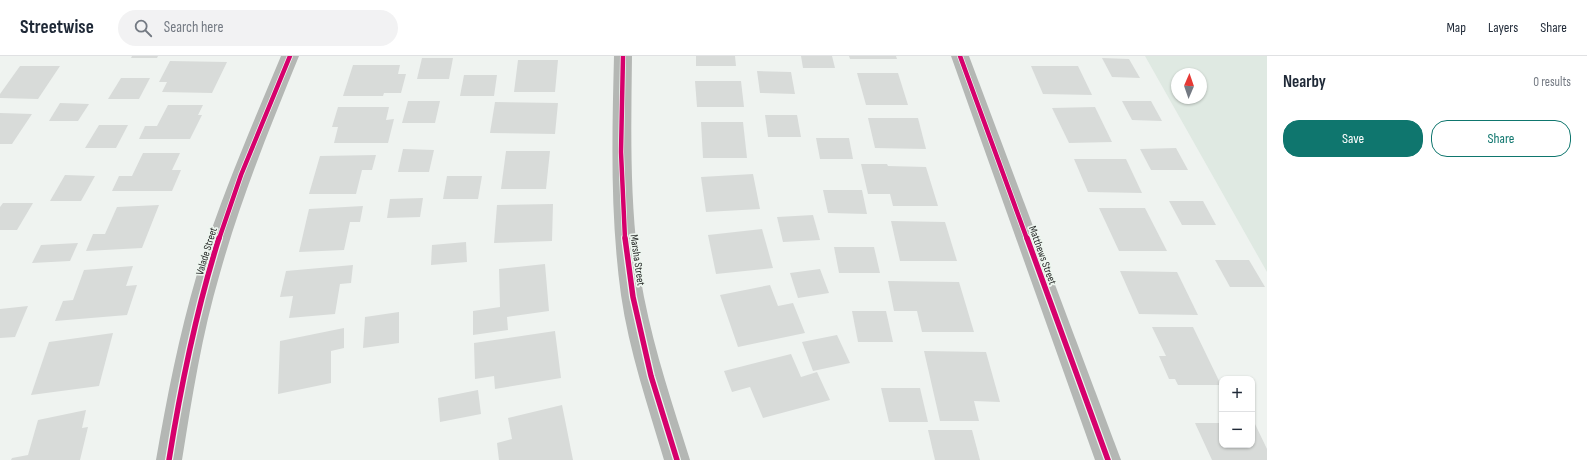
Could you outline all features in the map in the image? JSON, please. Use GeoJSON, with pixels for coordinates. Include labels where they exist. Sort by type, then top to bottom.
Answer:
{"type":"FeatureCollection","features":[{"type":"Feature","properties":{"kind":"street","name":"Valade Street"},"geometry":{"type":"LineString","coordinates":[[169,460],[193,332],[216,248],[242,174],[290,56]]}},
{"type":"Feature","properties":{"kind":"street","name":"Marsha Street"},"geometry":{"type":"LineString","coordinates":[[623,56],[621,152],[624,228],[633,297],[651,376],[677,460]]}},
{"type":"Feature","properties":{"kind":"street","name":"Matthews Street"},"geometry":{"type":"LineString","coordinates":[[960,56],[1108,460]]}},
{"type":"Feature","properties":{"kind":"shaded area"},"geometry":{"type":"Polygon","coordinates":[[[1145,56],[1267,56],[1267,272],[1172,104],[1207,104],[1207,68],[1171,68],[1171,102],[1145,56]]]}},
{"type":"Feature","properties":{"kind":"building"},"geometry":{"type":"Polygon","coordinates":[[[132,56],[158,56],[157,58],[131,58],[132,56]]]}},
{"type":"Feature","properties":{"kind":"building"},"geometry":{"type":"Polygon","coordinates":[[[696,56],[735,56],[736,66],[696,66],[696,56]]]}},
{"type":"Feature","properties":{"kind":"building"},"geometry":{"type":"Polygon","coordinates":[[[801,56],[832,56],[835,68],[803,68],[801,56]]]}},
{"type":"Feature","properties":{"kind":"building"},"geometry":{"type":"Polygon","coordinates":[[[849,56],[896,56],[897,59],[850,59],[849,56]]]}},
{"type":"Feature","properties":{"kind":"building"},"geometry":{"type":"Polygon","coordinates":[[[422,58],[453,58],[449,79],[417,79],[422,58]]]}},
{"type":"Feature","properties":{"kind":"building"},"geometry":{"type":"Polygon","coordinates":[[[1102,58],[1129,59],[1140,78],[1112,77],[1102,58]]]}},
{"type":"Feature","properties":{"kind":"building"},"geometry":{"type":"Polygon","coordinates":[[[518,60],[558,60],[555,92],[514,92],[518,60]]]}},
{"type":"Feature","properties":{"kind":"building"},"geometry":{"type":"Polygon","coordinates":[[[170,61],[227,62],[212,93],[162,92],[167,82],[159,82],[170,61]]]}},
{"type":"Feature","properties":{"kind":"building"},"geometry":{"type":"Polygon","coordinates":[[[353,65],[400,65],[398,74],[406,74],[401,93],[384,93],[383,96],[343,96],[353,65]]]}},
{"type":"Feature","properties":{"kind":"building"},"geometry":{"type":"Polygon","coordinates":[[[20,66],[60,66],[38,99],[0,98],[0,94],[20,66]]]}},
{"type":"Feature","properties":{"kind":"building"},"geometry":{"type":"Polygon","coordinates":[[[1031,66],[1078,66],[1092,95],[1043,94],[1031,66]]]}},
{"type":"Feature","properties":{"kind":"building"},"geometry":{"type":"Polygon","coordinates":[[[757,71],[791,72],[795,94],[760,93],[757,71]]]}},
{"type":"Feature","properties":{"kind":"building"},"geometry":{"type":"Polygon","coordinates":[[[857,73],[898,73],[908,105],[866,105],[857,73]]]}},
{"type":"Feature","properties":{"kind":"building"},"geometry":{"type":"Polygon","coordinates":[[[464,75],[497,75],[494,96],[460,96],[464,75]]]}},
{"type":"Feature","properties":{"kind":"building"},"geometry":{"type":"Polygon","coordinates":[[[121,78],[150,78],[139,99],[108,99],[121,78]]]}},
{"type":"Feature","properties":{"kind":"building"},"geometry":{"type":"Polygon","coordinates":[[[695,81],[741,81],[744,107],[697,107],[695,81]]]}},
{"type":"Feature","properties":{"kind":"building"},"geometry":{"type":"Polygon","coordinates":[[[408,101],[440,101],[435,123],[402,123],[408,101]]]}},
{"type":"Feature","properties":{"kind":"building"},"geometry":{"type":"Polygon","coordinates":[[[1122,101],[1151,101],[1162,121],[1132,120],[1122,101]]]}},
{"type":"Feature","properties":{"kind":"building"},"geometry":{"type":"Polygon","coordinates":[[[495,102],[558,103],[555,134],[490,133],[495,102]]]}},
{"type":"Feature","properties":{"kind":"building"},"geometry":{"type":"Polygon","coordinates":[[[60,103],[89,104],[78,121],[49,121],[60,103]]]}},
{"type":"Feature","properties":{"kind":"building"},"geometry":{"type":"Polygon","coordinates":[[[168,105],[203,105],[198,115],[202,115],[190,139],[139,139],[145,126],[157,126],[168,105]]]}},
{"type":"Feature","properties":{"kind":"building"},"geometry":{"type":"Polygon","coordinates":[[[338,107],[389,107],[386,120],[394,119],[388,143],[334,143],[338,127],[332,127],[338,107]]]}},
{"type":"Feature","properties":{"kind":"building"},"geometry":{"type":"Polygon","coordinates":[[[1095,107],[1112,142],[1069,143],[1052,108],[1095,107]]]}},
{"type":"Feature","properties":{"kind":"building"},"geometry":{"type":"Polygon","coordinates":[[[0,113],[32,114],[12,144],[0,144],[0,113]]]}},
{"type":"Feature","properties":{"kind":"building"},"geometry":{"type":"Polygon","coordinates":[[[765,115],[797,115],[801,137],[768,137],[765,115]]]}},
{"type":"Feature","properties":{"kind":"building"},"geometry":{"type":"Polygon","coordinates":[[[868,118],[918,118],[926,149],[875,148],[868,118]]]}},
{"type":"Feature","properties":{"kind":"building"},"geometry":{"type":"Polygon","coordinates":[[[701,122],[743,122],[747,158],[703,158],[701,122]]]}},
{"type":"Feature","properties":{"kind":"building"},"geometry":{"type":"Polygon","coordinates":[[[99,125],[128,125],[116,148],[85,148],[99,125]]]}},
{"type":"Feature","properties":{"kind":"building"},"geometry":{"type":"Polygon","coordinates":[[[816,138],[849,138],[853,159],[820,159],[816,138]]]}},
{"type":"Feature","properties":{"kind":"building"},"geometry":{"type":"Polygon","coordinates":[[[1176,148],[1188,170],[1151,170],[1140,149],[1176,148]]]}},
{"type":"Feature","properties":{"kind":"building"},"geometry":{"type":"Polygon","coordinates":[[[403,149],[434,150],[429,172],[398,172],[403,149]]]}},
{"type":"Feature","properties":{"kind":"building"},"geometry":{"type":"Polygon","coordinates":[[[506,151],[550,151],[546,189],[501,189],[506,151]]]}},
{"type":"Feature","properties":{"kind":"building"},"geometry":{"type":"Polygon","coordinates":[[[143,153],[180,153],[172,170],[181,170],[172,191],[112,191],[119,176],[132,176],[143,153]]]}},
{"type":"Feature","properties":{"kind":"building"},"geometry":{"type":"Polygon","coordinates":[[[376,155],[372,170],[362,170],[356,194],[309,194],[320,156],[376,155]]]}},
{"type":"Feature","properties":{"kind":"building"},"geometry":{"type":"Polygon","coordinates":[[[1074,159],[1126,159],[1142,193],[1088,192],[1074,159]]]}},
{"type":"Feature","properties":{"kind":"building"},"geometry":{"type":"Polygon","coordinates":[[[861,164],[926,167],[938,206],[893,206],[890,194],[868,194],[861,164]]]}},
{"type":"Feature","properties":{"kind":"building"},"geometry":{"type":"Polygon","coordinates":[[[753,174],[760,209],[706,212],[701,177],[753,174]]]}},
{"type":"Feature","properties":{"kind":"building"},"geometry":{"type":"Polygon","coordinates":[[[65,175],[95,176],[81,201],[50,201],[65,175]]]}},
{"type":"Feature","properties":{"kind":"building"},"geometry":{"type":"Polygon","coordinates":[[[447,176],[482,176],[478,199],[443,199],[447,176]]]}},
{"type":"Feature","properties":{"kind":"building"},"geometry":{"type":"Polygon","coordinates":[[[823,190],[862,190],[867,214],[828,213],[823,190]]]}},
{"type":"Feature","properties":{"kind":"building"},"geometry":{"type":"Polygon","coordinates":[[[423,198],[420,217],[387,218],[390,199],[423,198]]]}},
{"type":"Feature","properties":{"kind":"building"},"geometry":{"type":"Polygon","coordinates":[[[1169,201],[1203,201],[1216,225],[1182,225],[1169,201]]]}},
{"type":"Feature","properties":{"kind":"building"},"geometry":{"type":"Polygon","coordinates":[[[3,203],[33,203],[17,230],[0,230],[0,207],[3,203]]]}},
{"type":"Feature","properties":{"kind":"building"},"geometry":{"type":"Polygon","coordinates":[[[553,204],[552,241],[494,243],[497,205],[553,204]]]}},
{"type":"Feature","properties":{"kind":"building"},"geometry":{"type":"Polygon","coordinates":[[[159,205],[142,248],[86,251],[93,234],[105,234],[117,207],[159,205]]]}},
{"type":"Feature","properties":{"kind":"building"},"geometry":{"type":"Polygon","coordinates":[[[363,206],[360,222],[350,222],[344,250],[299,252],[309,209],[363,206]]]}},
{"type":"Feature","properties":{"kind":"building"},"geometry":{"type":"Polygon","coordinates":[[[1099,208],[1145,208],[1167,251],[1119,251],[1099,208]]]}},
{"type":"Feature","properties":{"kind":"building"},"geometry":{"type":"Polygon","coordinates":[[[813,215],[820,240],[783,242],[777,217],[813,215]]]}},
{"type":"Feature","properties":{"kind":"building"},"geometry":{"type":"Polygon","coordinates":[[[891,221],[945,222],[957,261],[900,261],[891,221]]]}},
{"type":"Feature","properties":{"kind":"building"},"geometry":{"type":"Polygon","coordinates":[[[762,229],[773,268],[716,274],[708,235],[762,229]]]}},
{"type":"Feature","properties":{"kind":"building"},"geometry":{"type":"Polygon","coordinates":[[[466,242],[467,262],[431,265],[432,245],[466,242]]]}},
{"type":"Feature","properties":{"kind":"building"},"geometry":{"type":"Polygon","coordinates":[[[78,243],[70,261],[32,263],[41,245],[78,243]]]}},
{"type":"Feature","properties":{"kind":"building"},"geometry":{"type":"Polygon","coordinates":[[[834,247],[874,247],[880,273],[839,273],[834,247]]]}},
{"type":"Feature","properties":{"kind":"building"},"geometry":{"type":"Polygon","coordinates":[[[1215,260],[1249,260],[1265,287],[1230,287],[1215,260]]]}},
{"type":"Feature","properties":{"kind":"building"},"geometry":{"type":"Polygon","coordinates":[[[545,264],[549,311],[507,317],[508,330],[473,335],[473,311],[500,307],[499,269],[545,264]]]}},
{"type":"Feature","properties":{"kind":"building"},"geometry":{"type":"Polygon","coordinates":[[[353,265],[351,283],[340,284],[335,314],[289,318],[293,296],[280,297],[286,271],[353,265]]]}},
{"type":"Feature","properties":{"kind":"building"},"geometry":{"type":"Polygon","coordinates":[[[133,266],[126,286],[137,285],[127,315],[55,321],[63,301],[73,300],[84,270],[133,266]]]}},
{"type":"Feature","properties":{"kind":"building"},"geometry":{"type":"Polygon","coordinates":[[[820,269],[829,293],[798,298],[790,273],[820,269]]]}},
{"type":"Feature","properties":{"kind":"building"},"geometry":{"type":"Polygon","coordinates":[[[1120,271],[1177,272],[1198,315],[1139,314],[1120,271]]]}},
{"type":"Feature","properties":{"kind":"building"},"geometry":{"type":"Polygon","coordinates":[[[888,281],[959,282],[974,332],[922,332],[917,311],[894,311],[888,281]]]}},
{"type":"Feature","properties":{"kind":"building"},"geometry":{"type":"Polygon","coordinates":[[[770,285],[778,306],[793,303],[805,333],[738,347],[720,295],[770,285]]]}},
{"type":"Feature","properties":{"kind":"building"},"geometry":{"type":"Polygon","coordinates":[[[28,306],[15,337],[0,338],[0,309],[28,306]]]}},
{"type":"Feature","properties":{"kind":"building"},"geometry":{"type":"Polygon","coordinates":[[[852,311],[886,311],[893,342],[858,342],[852,311]]]}},
{"type":"Feature","properties":{"kind":"building"},"geometry":{"type":"Polygon","coordinates":[[[399,312],[399,343],[363,348],[365,317],[399,312]]]}},
{"type":"Feature","properties":{"kind":"building"},"geometry":{"type":"Polygon","coordinates":[[[1152,327],[1193,327],[1219,381],[1219,385],[1178,385],[1175,379],[1169,379],[1159,356],[1166,356],[1152,327]]]}},
{"type":"Feature","properties":{"kind":"building"},"geometry":{"type":"Polygon","coordinates":[[[344,328],[344,348],[331,351],[331,383],[278,394],[280,341],[344,328]]]}},
{"type":"Feature","properties":{"kind":"building"},"geometry":{"type":"Polygon","coordinates":[[[555,331],[561,378],[495,389],[494,376],[475,379],[474,343],[555,331]]]}},
{"type":"Feature","properties":{"kind":"building"},"geometry":{"type":"Polygon","coordinates":[[[113,333],[99,386],[31,395],[49,342],[113,333]]]}},
{"type":"Feature","properties":{"kind":"building"},"geometry":{"type":"Polygon","coordinates":[[[837,335],[850,363],[813,371],[802,342],[837,335]]]}},
{"type":"Feature","properties":{"kind":"building"},"geometry":{"type":"Polygon","coordinates":[[[924,351],[986,352],[1000,402],[974,401],[979,421],[940,421],[924,351]]]}},
{"type":"Feature","properties":{"kind":"building"},"geometry":{"type":"Polygon","coordinates":[[[791,354],[801,377],[817,372],[830,400],[763,418],[750,387],[732,392],[724,371],[791,354]]]}},
{"type":"Feature","properties":{"kind":"building"},"geometry":{"type":"Polygon","coordinates":[[[881,388],[920,388],[928,422],[889,422],[881,388]]]}},
{"type":"Feature","properties":{"kind":"building"},"geometry":{"type":"Polygon","coordinates":[[[478,390],[481,414],[440,422],[438,398],[478,390]]]}},
{"type":"Feature","properties":{"kind":"building"},"geometry":{"type":"Polygon","coordinates":[[[562,405],[573,460],[499,460],[497,443],[512,439],[508,418],[562,405]]]}},
{"type":"Feature","properties":{"kind":"building"},"geometry":{"type":"Polygon","coordinates":[[[86,410],[82,428],[88,427],[80,460],[11,460],[12,458],[28,455],[38,420],[86,410]]]}},
{"type":"Feature","properties":{"kind":"building"},"geometry":{"type":"Polygon","coordinates":[[[1195,423],[1219,423],[1219,448],[1255,448],[1255,424],[1267,449],[1267,460],[1212,460],[1195,423]]]}},
{"type":"Feature","properties":{"kind":"building"},"geometry":{"type":"Polygon","coordinates":[[[928,430],[972,430],[980,460],[935,460],[928,430]]]}},
{"type":"Feature","properties":{"kind":"cycle path"},"geometry":{"type":"LineString","coordinates":[[169,460],[188,353],[208,274],[241,175],[290,56]]}},
{"type":"Feature","properties":{"kind":"cycle path"},"geometry":{"type":"LineString","coordinates":[[623,56],[621,152],[624,228],[633,297],[651,376],[677,460]]}},
{"type":"Feature","properties":{"kind":"cycle path"},"geometry":{"type":"LineString","coordinates":[[960,56],[1108,460]]}}]}
